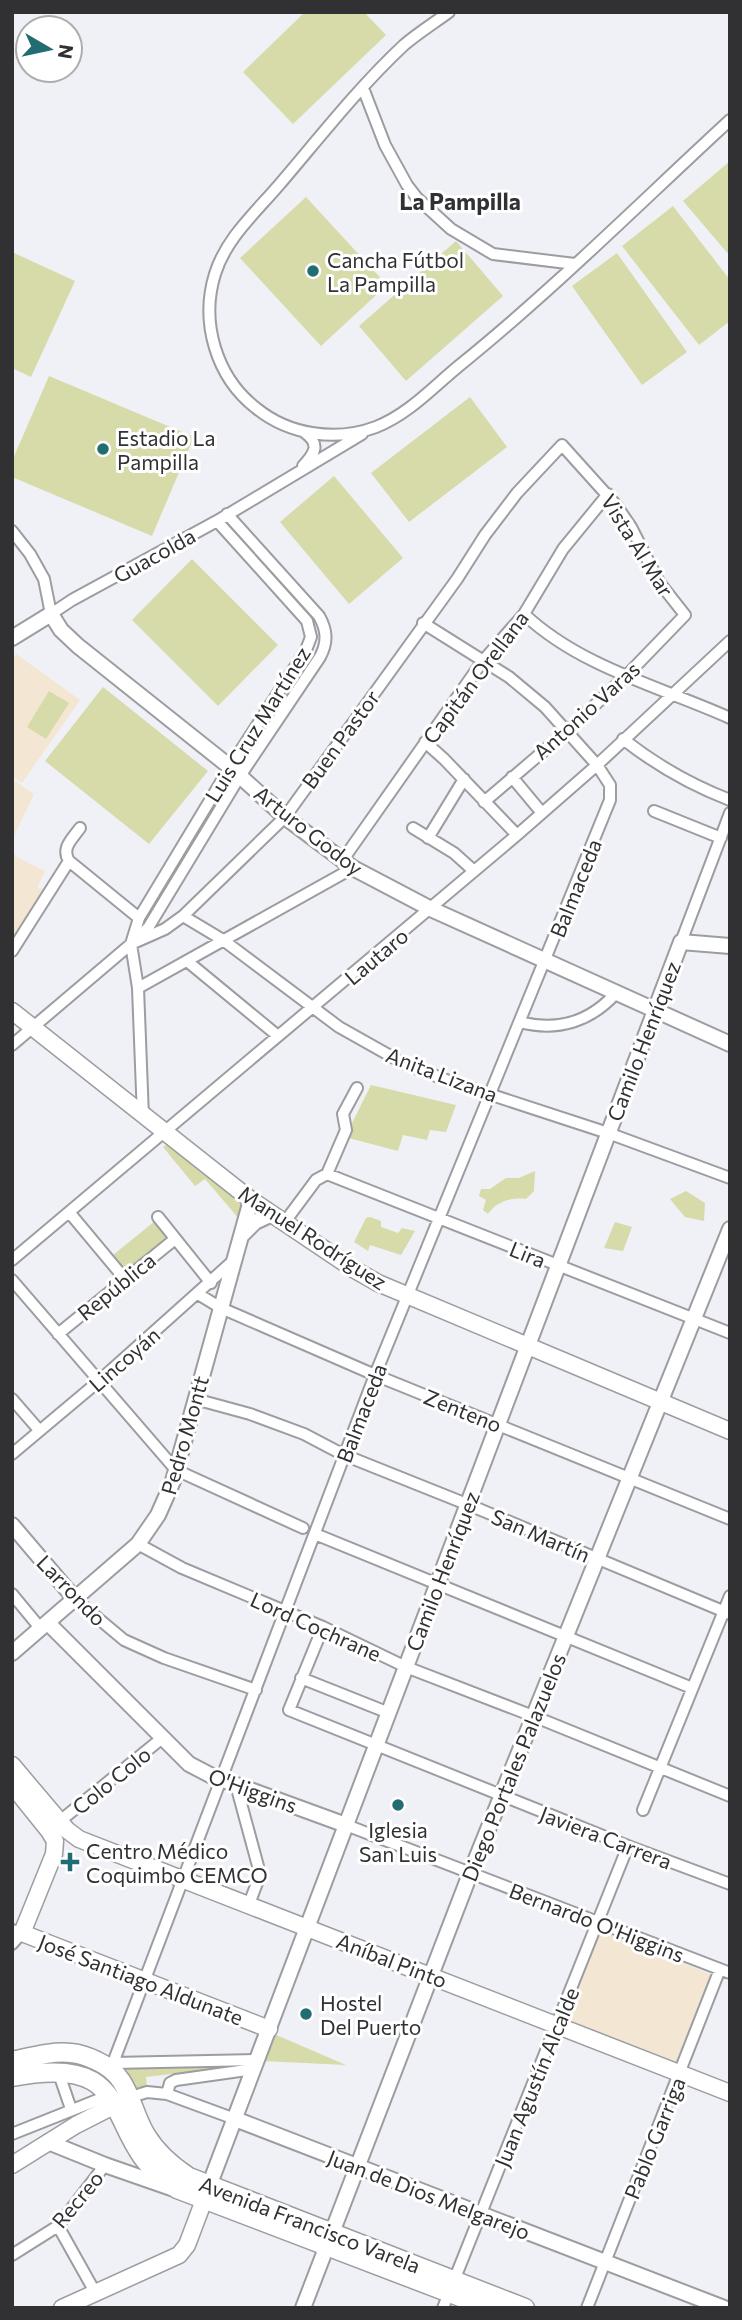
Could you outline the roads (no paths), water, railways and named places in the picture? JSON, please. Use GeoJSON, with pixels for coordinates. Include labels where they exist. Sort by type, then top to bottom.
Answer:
{"type":"FeatureCollection","features":[{"type":"Feature","properties":{"kind":"main road","name":"Manuel Rodríguez"},"geometry":{"type":"LineString","coordinates":[[12,1011],[250,1200],[377,1283],[730,1431]]}},
{"type":"Feature","properties":{"kind":"main road"},"geometry":{"type":"LineString","coordinates":[[12,1765],[55,1826],[54,1854],[15,1936]]}},
{"type":"Feature","properties":{"kind":"main road"},"geometry":{"type":"LineString","coordinates":[[12,1785],[55,1826]]}},
{"type":"Feature","properties":{"kind":"main road","name":"Aníbal Pinto"},"geometry":{"type":"LineString","coordinates":[[55,1826],[67,1830],[79,1839],[730,2092]]}},
{"type":"Feature","properties":{"kind":"main road","name":"José Santiago Aldunate"},"geometry":{"type":"LineString","coordinates":[[15,1936],[269,2029]]}},
{"type":"Feature","properties":{"kind":"main road"},"geometry":{"type":"LineString","coordinates":[[12,2061],[69,2052],[111,2064],[121,2097]]}},
{"type":"Feature","properties":{"kind":"main road"},"geometry":{"type":"LineString","coordinates":[[12,2077],[58,2071],[89,2078],[121,2097]]}},
{"type":"Feature","properties":{"kind":"main road"},"geometry":{"type":"LineString","coordinates":[[12,2165],[121,2097]]}},
{"type":"Feature","properties":{"kind":"main road","name":"Avenida Francisco Varela"},"geometry":{"type":"LineString","coordinates":[[121,2097],[130,2138],[140,2155],[154,2173],[177,2189],[207,2193],[329,2239],[489,2308]]}},
{"type":"Feature","properties":{"kind":"main road","name":"Avenida Francisco Varela"},"geometry":{"type":"LineString","coordinates":[[121,2097],[160,2154],[207,2193]]}},
{"type":"Feature","properties":{"kind":"main road"},"geometry":{"type":"LineString","coordinates":[[62,2308],[179,2255],[187,2245],[207,2193]]}},
{"type":"Feature","properties":{"kind":"main road","name":"Avenida Francisco Varela"},"geometry":{"type":"LineString","coordinates":[[449,2293],[525,2308]]}},
{"type":"Feature","properties":{"kind":"street"},"geometry":{"type":"LineString","coordinates":[[374,428],[339,435],[304,432],[265,415],[245,399],[230,380],[214,346],[210,296],[220,260],[243,226],[344,107],[406,44],[449,12]]}},
{"type":"Feature","properties":{"kind":"street"},"geometry":{"type":"LineString","coordinates":[[363,88],[385,145],[407,185],[417,198],[452,229],[493,254],[575,264]]}},
{"type":"Feature","properties":{"kind":"street","name":"Guacolda"},"geometry":{"type":"LineString","coordinates":[[12,638],[72,600],[217,521],[297,472],[393,419],[414,404],[502,331],[730,120]]}},
{"type":"Feature","properties":{"kind":"street","name":"Guacolda"},"geometry":{"type":"LineString","coordinates":[[297,472],[314,451],[313,438],[304,432]]}},
{"type":"Feature","properties":{"kind":"street","name":"Vista Al Mar"},"geometry":{"type":"LineString","coordinates":[[562,445],[608,494],[631,527],[659,582],[685,615]]}},
{"type":"Feature","properties":{"kind":"street","name":"Buen Pastor"},"geometry":{"type":"LineString","coordinates":[[12,1045],[131,944],[165,929],[183,916],[285,817],[517,493],[562,445]]}},
{"type":"Feature","properties":{"kind":"street","name":"Capitán Orellana"},"geometry":{"type":"LineString","coordinates":[[138,988],[347,864],[425,742],[482,662],[524,614],[563,549],[608,494]]}},
{"type":"Feature","properties":{"kind":"street","name":"Luis Cruz Martínez"},"geometry":{"type":"LineString","coordinates":[[143,1117],[138,988],[131,944],[139,918],[235,771],[320,657],[325,645],[326,633],[319,616],[228,514]]}},
{"type":"Feature","properties":{"kind":"street","name":"Luis Cruz Martínez"},"geometry":{"type":"LineString","coordinates":[[131,944],[148,928],[310,641],[311,631],[307,621],[217,521]]}},
{"type":"Feature","properties":{"kind":"street","name":"Arturo Godoy"},"geometry":{"type":"LineString","coordinates":[[12,531],[30,554],[44,579],[51,614],[61,630],[235,771],[285,817],[347,864],[431,909],[730,1044]]}},
{"type":"Feature","properties":{"kind":"street"},"geometry":{"type":"LineString","coordinates":[[524,614],[553,638],[626,675],[730,718]]}},
{"type":"Feature","properties":{"kind":"street","name":"Antonio Varas"},"geometry":{"type":"LineString","coordinates":[[484,802],[567,731],[685,615]]}},
{"type":"Feature","properties":{"kind":"street","name":"Balmaceda"},"geometry":{"type":"LineString","coordinates":[[111,2064],[375,1375],[610,800],[610,785],[597,765],[545,707],[522,686],[424,623]]}},
{"type":"Feature","properties":{"kind":"street","name":"Lautaro"},"geometry":{"type":"LineString","coordinates":[[12,1260],[517,835],[597,765],[730,641]]}},
{"type":"Feature","properties":{"kind":"street"},"geometry":{"type":"LineString","coordinates":[[623,739],[676,775],[730,800]]}},
{"type":"Feature","properties":{"kind":"street"},"geometry":{"type":"LineString","coordinates":[[425,742],[517,835]]}},
{"type":"Feature","properties":{"kind":"street"},"geometry":{"type":"LineString","coordinates":[[512,777],[542,813]]}},
{"type":"Feature","properties":{"kind":"street"},"geometry":{"type":"LineString","coordinates":[[428,838],[464,779]]}},
{"type":"Feature","properties":{"kind":"street"},"geometry":{"type":"LineString","coordinates":[[654,811],[721,838]]}},
{"type":"Feature","properties":{"kind":"street"},"geometry":{"type":"LineString","coordinates":[[730,813],[681,942],[730,946]]}},
{"type":"Feature","properties":{"kind":"street"},"geometry":{"type":"LineString","coordinates":[[80,828],[65,848],[69,861],[139,918]]}},
{"type":"Feature","properties":{"kind":"street"},"geometry":{"type":"LineString","coordinates":[[413,828],[454,853],[474,871]]}},
{"type":"Feature","properties":{"kind":"street"},"geometry":{"type":"LineString","coordinates":[[12,951],[69,861]]}},
{"type":"Feature","properties":{"kind":"street","name":"Anita Lizana"},"geometry":{"type":"LineString","coordinates":[[183,916],[223,940],[359,1040],[403,1063],[730,1178]]}},
{"type":"Feature","properties":{"kind":"street","name":"Camilo Henríquez"},"geometry":{"type":"LineString","coordinates":[[207,2193],[681,942]]}},
{"type":"Feature","properties":{"kind":"street"},"geometry":{"type":"LineString","coordinates":[[187,961],[278,1036]]}},
{"type":"Feature","properties":{"kind":"street"},"geometry":{"type":"LineString","coordinates":[[520,1023],[549,1027],[568,1024],[590,1016],[617,993]]}},
{"type":"Feature","properties":{"kind":"street"},"geometry":{"type":"LineString","coordinates":[[240,1237],[255,1222],[278,1218],[316,1180],[327,1174],[346,1130],[343,1114],[357,1088]]}},
{"type":"Feature","properties":{"kind":"street","name":"Lira"},"geometry":{"type":"LineString","coordinates":[[327,1174],[730,1333]]}},
{"type":"Feature","properties":{"kind":"street","name":"Pedro Montt"},"geometry":{"type":"LineString","coordinates":[[12,1653],[138,1544],[158,1515],[176,1470],[250,1200]]}},
{"type":"Feature","properties":{"kind":"street"},"geometry":{"type":"LineString","coordinates":[[69,1213],[124,1278]]}},
{"type":"Feature","properties":{"kind":"street"},"geometry":{"type":"LineString","coordinates":[[158,1217],[211,1283]]}},
{"type":"Feature","properties":{"kind":"street","name":"Diego Portales Palazuelos"},"geometry":{"type":"LineString","coordinates":[[303,2308],[470,1874],[730,1229]]}},
{"type":"Feature","properties":{"kind":"street","name":"República"},"geometry":{"type":"LineString","coordinates":[[58,1334],[175,1239]]}},
{"type":"Feature","properties":{"kind":"street","name":"Lincoyán"},"geometry":{"type":"LineString","coordinates":[[12,1454],[99,1381],[233,1261]]}},
{"type":"Feature","properties":{"kind":"street"},"geometry":{"type":"LineString","coordinates":[[12,1280],[176,1470],[303,1528]]}},
{"type":"Feature","properties":{"kind":"street","name":"Zenteno"},"geometry":{"type":"LineString","coordinates":[[198,1294],[221,1308],[375,1375],[730,1519]]}},
{"type":"Feature","properties":{"kind":"street"},"geometry":{"type":"LineString","coordinates":[[12,1399],[39,1430]]}},
{"type":"Feature","properties":{"kind":"street","name":"San Martín"},"geometry":{"type":"LineString","coordinates":[[195,1399],[250,1414],[293,1430],[344,1455],[468,1504],[726,1613]]}},
{"type":"Feature","properties":{"kind":"street","name":"Larrondo"},"geometry":{"type":"LineString","coordinates":[[12,1525],[75,1599],[124,1640],[164,1658],[256,1690]]}},
{"type":"Feature","properties":{"kind":"street"},"geometry":{"type":"LineString","coordinates":[[315,1534],[692,1688]]}},
{"type":"Feature","properties":{"kind":"street","name":"Lord Cochrane"},"geometry":{"type":"LineString","coordinates":[[138,1544],[182,1568],[323,1626],[406,1667],[730,1796]]}},
{"type":"Feature","properties":{"kind":"street"},"geometry":{"type":"LineString","coordinates":[[12,1594],[45,1626]]}},
{"type":"Feature","properties":{"kind":"street"},"geometry":{"type":"LineString","coordinates":[[643,1810],[692,1688],[726,1613],[730,1596]]}},
{"type":"Feature","properties":{"kind":"street","name":"O'Higgins"},"geometry":{"type":"LineString","coordinates":[[45,1626],[189,1763],[221,1780],[346,1825]]}},
{"type":"Feature","properties":{"kind":"street"},"geometry":{"type":"LineString","coordinates":[[323,1626],[301,1678],[389,1713]]}},
{"type":"Feature","properties":{"kind":"street","name":"Javiera Carrera"},"geometry":{"type":"LineString","coordinates":[[301,1678],[289,1710],[501,1796],[730,1884]]}},
{"type":"Feature","properties":{"kind":"street","name":"Colo Colo"},"geometry":{"type":"LineString","coordinates":[[55,1826],[161,1738]]}},
{"type":"Feature","properties":{"kind":"street"},"geometry":{"type":"LineString","coordinates":[[236,1785],[258,1866],[257,1883],[249,1904]]}},
{"type":"Feature","properties":{"kind":"street","name":"Bernardo O'Higgins"},"geometry":{"type":"LineString","coordinates":[[346,1825],[725,1971]]}},
{"type":"Feature","properties":{"kind":"street","name":"Juan Agustín Alcalde"},"geometry":{"type":"LineString","coordinates":[[449,2293],[628,1846]]}},
{"type":"Feature","properties":{"kind":"street","name":"Pablo Garriga"},"geometry":{"type":"LineString","coordinates":[[587,2308],[680,2072],[725,1971]]}},
{"type":"Feature","properties":{"kind":"street"},"geometry":{"type":"LineString","coordinates":[[111,2064],[255,2065]]}},
{"type":"Feature","properties":{"kind":"street"},"geometry":{"type":"LineString","coordinates":[[167,2094],[170,2083],[176,2080],[255,2065]]}},
{"type":"Feature","properties":{"kind":"street"},"geometry":{"type":"LineString","coordinates":[[58,2071],[71,2109]]}},
{"type":"Feature","properties":{"kind":"street","name":"Juan de Dios Melgarejo"},"geometry":{"type":"LineString","coordinates":[[12,2134],[71,2109],[147,2092],[167,2094],[728,2307]]}},
{"type":"Feature","properties":{"kind":"street"},"geometry":{"type":"LineString","coordinates":[[48,2141],[105,2165],[177,2189]]}},
{"type":"Feature","properties":{"kind":"street","name":"Recreo"},"geometry":{"type":"LineString","coordinates":[[12,2255],[58,2226],[105,2165]]}},
{"type":"Feature","properties":{"kind":"street"},"geometry":{"type":"LineString","coordinates":[[58,2226],[95,2292]]}},
{"type":"Feature","properties":{"kind":"place","name":"Cancha Fútbol La Pampilla"},"geometry":{"type":"Point","coordinates":[313,271]}},
{"type":"Feature","properties":{"kind":"place","name":"Estadio La Pampilla"},"geometry":{"type":"Point","coordinates":[103,449]}},
{"type":"Feature","properties":{"kind":"place","name":"Iglesia San Luis"},"geometry":{"type":"Point","coordinates":[398,1805]}},
{"type":"Feature","properties":{"kind":"place","name":"Centro Médico Coquimbo CEMCO"},"geometry":{"type":"Point","coordinates":[70,1862]}},
{"type":"Feature","properties":{"kind":"place","name":"Hostel Del Puerto"},"geometry":{"type":"Point","coordinates":[306,2014]}},
{"type":"Feature","properties":{"kind":"district","name":"La Pampilla"},"geometry":{"type":"Point","coordinates":[460,201]}}]}
